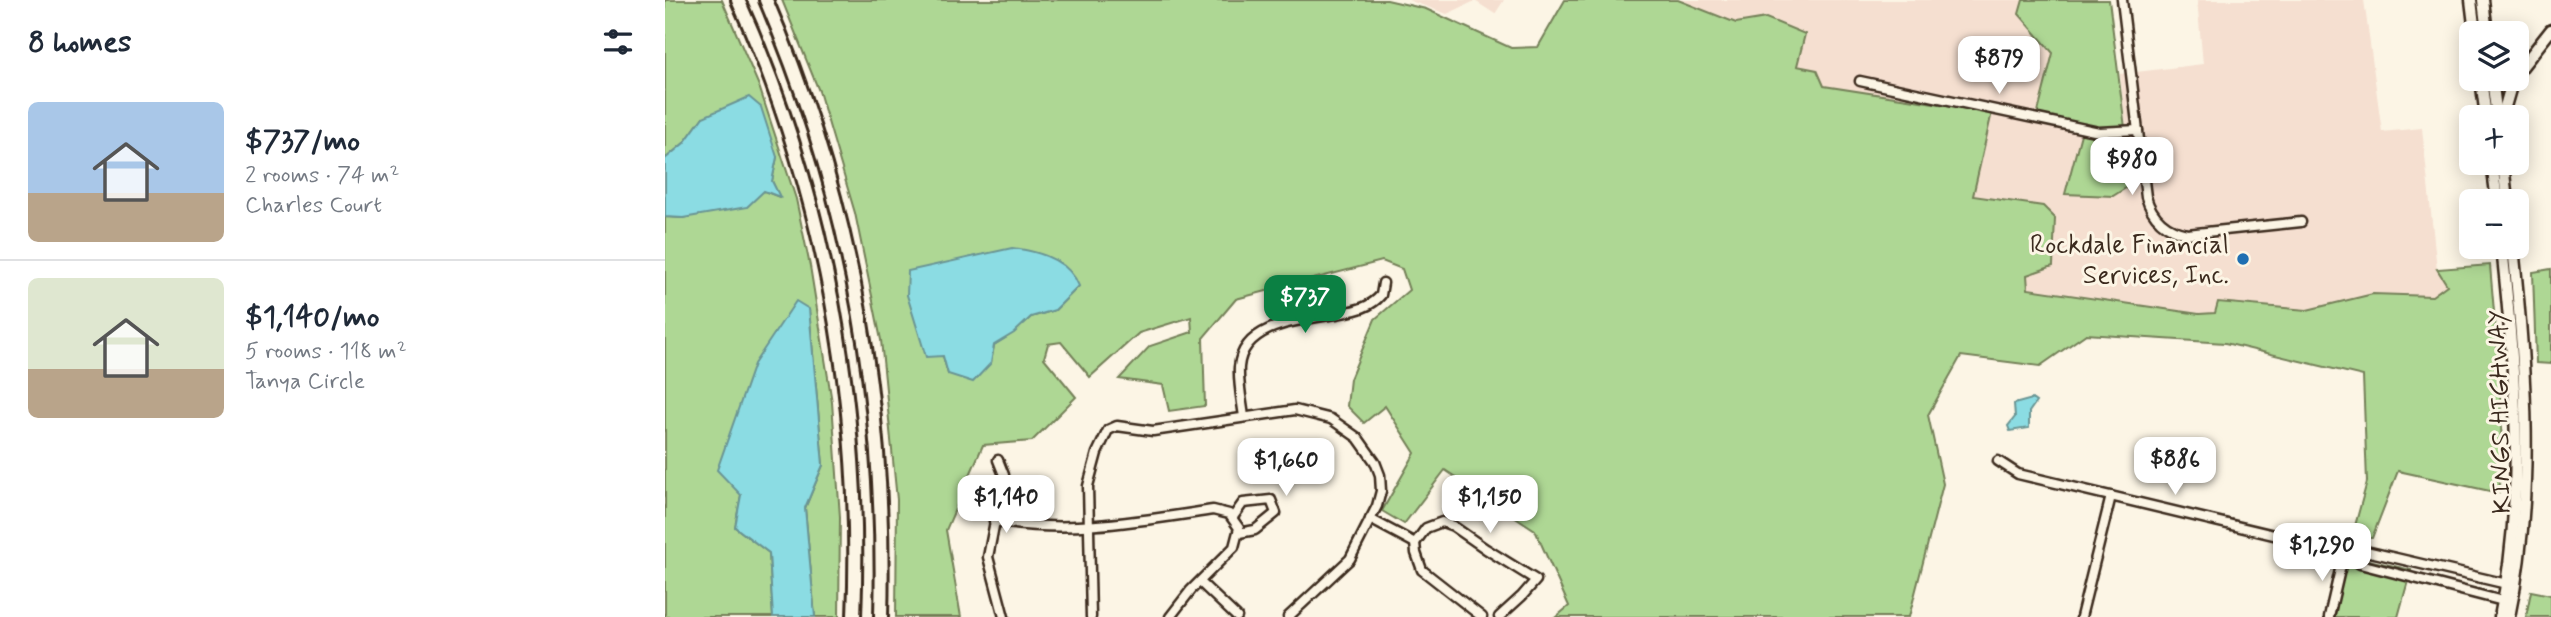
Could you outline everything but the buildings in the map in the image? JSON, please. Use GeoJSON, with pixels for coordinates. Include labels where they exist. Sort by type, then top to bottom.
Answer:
{"type":"FeatureCollection","features":[{"type":"Feature","properties":{"kind":"highway"},"geometry":{"type":"LineString","coordinates":[[738,0],[790,138],[813,215],[832,305],[852,457],[856,548],[854,617]]}},
{"type":"Feature","properties":{"kind":"highway"},"geometry":{"type":"LineString","coordinates":[[766,0],[804,96],[817,137],[841,221],[859,303],[879,460],[881,617]]}},
{"type":"Feature","properties":{"kind":"main road"},"geometry":{"type":"LineString","coordinates":[[2471,0],[2474,21]]}},
{"type":"Feature","properties":{"kind":"main road"},"geometry":{"type":"LineString","coordinates":[[2483,0],[2486,21]]}},
{"type":"Feature","properties":{"kind":"main road"},"geometry":{"type":"LineString","coordinates":[[2529,58],[2551,30]]}},
{"type":"Feature","properties":{"kind":"main road","name":"KINGS HIGHWAY"},"geometry":{"type":"LineString","coordinates":[[2500,617],[2507,584],[2515,502],[2515,410],[2504,259]]}},
{"type":"Feature","properties":{"kind":"main road","name":"KINGS HIGHWAY"},"geometry":{"type":"LineString","coordinates":[[2509,617],[2521,552],[2526,472],[2523,372],[2514,259]]}},
{"type":"Feature","properties":{"kind":"street"},"geometry":{"type":"LineString","coordinates":[[2122,0],[2147,201],[2157,218],[2168,227],[2183,233],[2301,222]]}},
{"type":"Feature","properties":{"kind":"street"},"geometry":{"type":"LineString","coordinates":[[1860,81],[2099,132],[2138,130]]}},
{"type":"Feature","properties":{"kind":"street"},"geometry":{"type":"LineString","coordinates":[[1244,417],[1240,365],[1244,350],[1251,340],[1267,330],[1283,325],[1366,307],[1381,295],[1383,283]]}},
{"type":"Feature","properties":{"kind":"street"},"geometry":{"type":"LineString","coordinates":[[1091,617],[1088,486],[1108,430],[1117,426],[1153,431],[1287,410],[1303,411],[1331,419],[1352,432],[1369,450],[1380,475],[1380,495],[1350,559],[1288,617]]}},
{"type":"Feature","properties":{"kind":"street"},"geometry":{"type":"LineString","coordinates":[[998,460],[1004,475],[988,556],[1004,617]]}},
{"type":"Feature","properties":{"kind":"street"},"geometry":{"type":"LineString","coordinates":[[1998,461],[2018,474],[2341,551],[2360,564],[2503,601]]}},
{"type":"Feature","properties":{"kind":"street"},"geometry":{"type":"LineString","coordinates":[[2081,617],[2111,496]]}},
{"type":"Feature","properties":{"kind":"street"},"geometry":{"type":"LineString","coordinates":[[1233,517],[1243,503],[1271,500],[1276,513],[1255,530],[1239,533]]}},
{"type":"Feature","properties":{"kind":"street"},"geometry":{"type":"LineString","coordinates":[[994,521],[1034,527],[1089,526],[1125,524],[1213,510],[1223,511],[1233,517],[1239,533],[1234,547],[1170,617]]}},
{"type":"Feature","properties":{"kind":"street"},"geometry":{"type":"LineString","coordinates":[[1370,519],[1415,543]]}},
{"type":"Feature","properties":{"kind":"street"},"geometry":{"type":"LineString","coordinates":[[1482,617],[1422,570],[1415,543],[1422,531],[1443,522],[1450,524],[1535,580],[1499,617]]}},
{"type":"Feature","properties":{"kind":"street"},"geometry":{"type":"LineString","coordinates":[[2341,551],[2353,548],[2507,584]]}},
{"type":"Feature","properties":{"kind":"street"},"geometry":{"type":"LineString","coordinates":[[2329,617],[2342,561],[2341,551]]}},
{"type":"Feature","properties":{"kind":"street"},"geometry":{"type":"LineString","coordinates":[[1200,582],[1237,617]]}},
{"type":"Feature","properties":{"kind":"shaded area"},"geometry":{"type":"Polygon","coordinates":[[[1408,0],[1504,0],[1495,14],[1475,1],[1447,14],[1408,0]]]}},
{"type":"Feature","properties":{"kind":"shaded area"},"geometry":{"type":"Polygon","coordinates":[[[1678,0],[2023,0],[2019,14],[2053,53],[2036,120],[2082,129],[2132,184],[2120,74],[2203,64],[2197,0],[2364,0],[2382,132],[2422,128],[2437,269],[2447,285],[2432,296],[2372,294],[2307,310],[2219,302],[2215,313],[2199,314],[2028,289],[2027,275],[2042,206],[1973,197],[1992,112],[1824,86],[1797,66],[1805,34],[1766,19],[1736,23],[1678,0]]]}},
{"type":"Feature","properties":{"kind":"green space"},"geometry":{"type":"Polygon","coordinates":[[[665,0],[722,0],[759,86],[796,199],[832,402],[840,517],[839,617],[815,617],[805,508],[823,465],[809,309],[741,495],[735,527],[769,553],[773,617],[665,617],[665,217],[683,218],[764,191],[779,197],[772,181],[777,157],[703,117],[684,143],[665,159],[665,0]]]}},
{"type":"Feature","properties":{"kind":"green space"},"geometry":{"type":"Polygon","coordinates":[[[782,0],[1387,0],[1426,9],[1511,48],[1538,47],[1565,0],[1678,0],[1736,23],[1766,18],[1805,34],[1797,66],[1817,70],[1824,86],[1992,112],[1973,196],[2043,206],[2055,218],[2053,266],[2027,275],[2028,289],[2199,314],[2215,313],[2218,302],[2307,310],[2373,294],[2432,296],[2447,285],[2437,269],[2490,265],[2501,408],[2499,493],[2398,471],[2372,538],[2359,538],[2355,557],[2411,570],[2398,617],[2330,617],[2367,482],[2363,376],[2225,343],[2086,334],[2040,366],[1961,356],[1928,415],[1943,484],[1909,617],[1556,617],[1569,606],[1535,530],[1445,470],[1404,524],[1382,511],[1415,453],[1385,406],[1364,423],[1347,406],[1350,379],[1375,319],[1409,290],[1402,269],[1382,261],[1236,299],[1203,338],[1205,406],[1169,411],[1163,385],[1119,379],[1150,346],[1192,332],[1191,317],[1139,333],[1090,377],[1061,342],[1048,344],[1044,358],[1076,397],[1032,441],[983,445],[946,530],[961,617],[896,617],[897,500],[881,340],[855,213],[819,91],[782,0]],[[1079,286],[943,356],[948,374],[991,363],[994,345],[1031,317],[1055,310],[1079,286]]]}},
{"type":"Feature","properties":{"kind":"green space"},"geometry":{"type":"Polygon","coordinates":[[[2023,0],[2109,0],[2132,184],[2113,196],[2065,194],[2082,130],[2036,120],[2053,53],[2019,14],[2023,0]]]}},
{"type":"Feature","properties":{"kind":"green space"},"geometry":{"type":"Polygon","coordinates":[[[2551,269],[2551,364],[2536,363],[2533,272],[2551,269]]]}},
{"type":"Feature","properties":{"kind":"green space"},"geometry":{"type":"Polygon","coordinates":[[[2531,591],[2551,595],[2551,617],[2526,617],[2531,591]]]}},
{"type":"Feature","properties":{"kind":"water"},"geometry":{"type":"Polygon","coordinates":[[[749,97],[761,107],[777,157],[772,181],[780,197],[764,191],[747,207],[683,218],[665,217],[665,159],[684,143],[703,117],[749,97]]]}},
{"type":"Feature","properties":{"kind":"water"},"geometry":{"type":"Polygon","coordinates":[[[1012,248],[1042,254],[1060,263],[1079,286],[1055,310],[1031,317],[1014,333],[994,345],[991,363],[973,382],[948,374],[943,356],[926,357],[907,295],[908,271],[1012,248]]]}},
{"type":"Feature","properties":{"kind":"water"},"geometry":{"type":"Polygon","coordinates":[[[796,301],[809,309],[823,465],[805,508],[815,617],[773,617],[769,553],[735,527],[741,495],[717,470],[754,364],[796,301]]]}},
{"type":"Feature","properties":{"kind":"water"},"geometry":{"type":"Polygon","coordinates":[[[2032,399],[2036,402],[2029,412],[2029,428],[2010,431],[2008,426],[2015,417],[2014,404],[2032,399]]]}},
{"type":"Feature","properties":{"kind":"place","name":"Rockdale Financial Services, Inc."},"geometry":{"type":"Point","coordinates":[2243,259]}}]}
